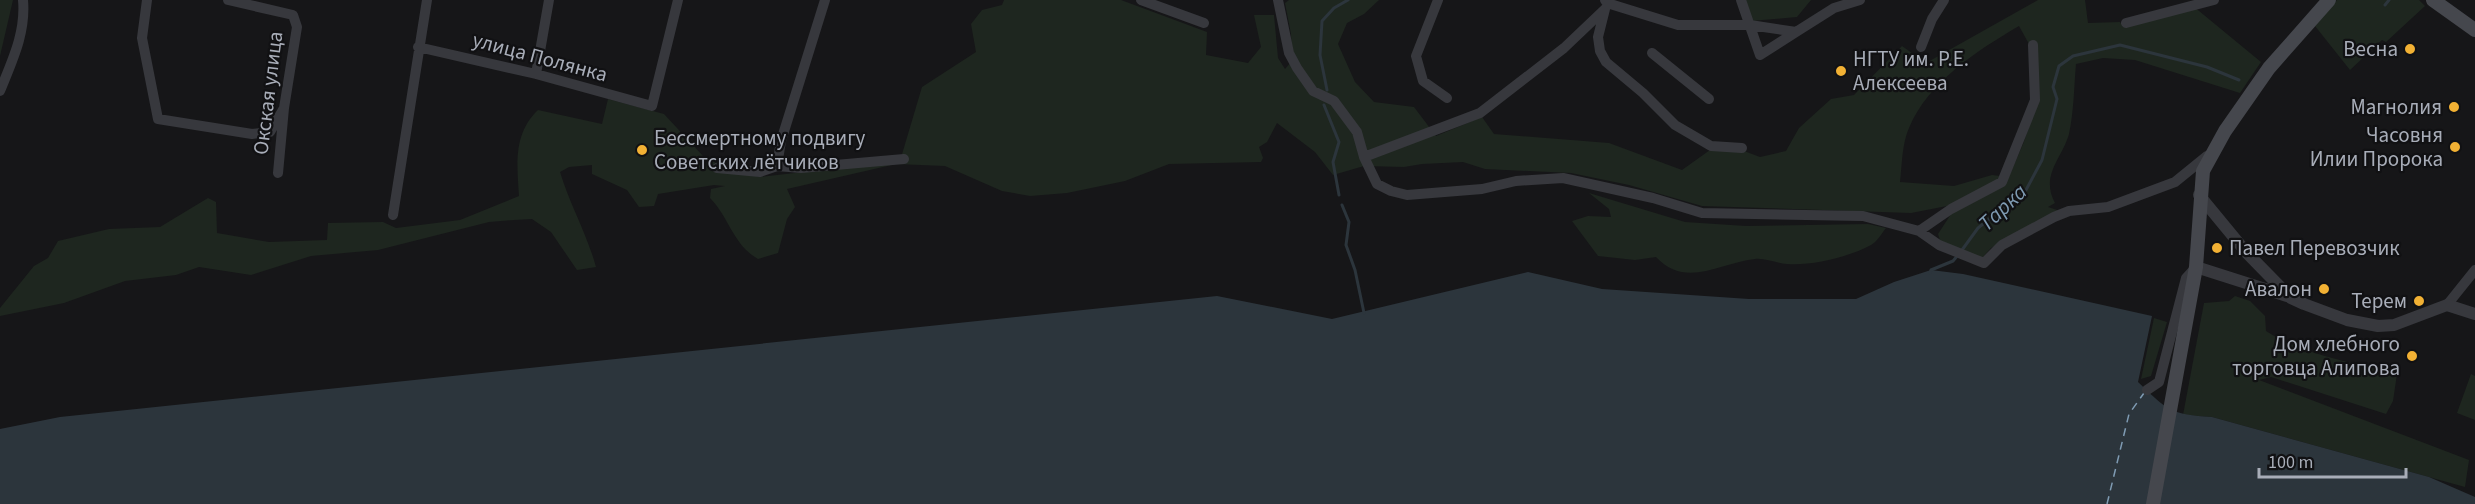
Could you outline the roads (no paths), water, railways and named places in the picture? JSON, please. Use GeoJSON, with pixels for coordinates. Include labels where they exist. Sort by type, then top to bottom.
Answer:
{"type":"FeatureCollection","features":[{"type":"Feature","properties":{"kind":"main road"},"geometry":{"type":"LineString","coordinates":[[2152,504],[2196,267],[2199,195],[2203,171],[2216,145],[2269,68],[2329,0]]}},
{"type":"Feature","properties":{"kind":"main road"},"geometry":{"type":"LineString","coordinates":[[2433,0],[2475,30]]}},
{"type":"Feature","properties":{"kind":"street"},"geometry":{"type":"LineString","coordinates":[[0,91],[17,48],[25,19],[23,0]]}},
{"type":"Feature","properties":{"kind":"street"},"geometry":{"type":"LineString","coordinates":[[147,0],[142,38],[158,119],[252,134],[270,132],[284,108]]}},
{"type":"Feature","properties":{"kind":"street","name":"Окская улица"},"geometry":{"type":"LineString","coordinates":[[228,0],[293,15],[297,27],[284,108],[278,172]]}},
{"type":"Feature","properties":{"kind":"street"},"geometry":{"type":"LineString","coordinates":[[393,215],[427,0]]}},
{"type":"Feature","properties":{"kind":"street"},"geometry":{"type":"LineString","coordinates":[[536,74],[549,0]]}},
{"type":"Feature","properties":{"kind":"street","name":"улица Полянка"},"geometry":{"type":"LineString","coordinates":[[418,47],[536,74],[652,106],[678,0]]}},
{"type":"Feature","properties":{"kind":"street"},"geometry":{"type":"LineString","coordinates":[[777,166],[781,141],[825,0]]}},
{"type":"Feature","properties":{"kind":"street"},"geometry":{"type":"LineString","coordinates":[[1141,0],[1204,22]]}},
{"type":"Feature","properties":{"kind":"street"},"geometry":{"type":"LineString","coordinates":[[1278,0],[1289,53],[1297,68],[1313,90],[1334,102],[1357,132],[1364,157],[1377,184],[1391,192],[1407,195],[1482,189],[1516,181],[1563,178],[1653,198],[1702,213],[1863,216],[1919,231],[1970,260],[1984,263],[1987,258],[2013,239],[2069,211],[2108,207],[2175,182],[2200,164],[2216,145]]}},
{"type":"Feature","properties":{"kind":"street"},"geometry":{"type":"LineString","coordinates":[[1438,0],[1416,56],[1423,81],[1447,98]]}},
{"type":"Feature","properties":{"kind":"street"},"geometry":{"type":"LineString","coordinates":[[1741,0],[1760,55],[1796,32],[1832,4],[1860,0]]}},
{"type":"Feature","properties":{"kind":"street"},"geometry":{"type":"LineString","coordinates":[[1921,47],[1932,19],[1944,0]]}},
{"type":"Feature","properties":{"kind":"street"},"geometry":{"type":"LineString","coordinates":[[2126,23],[2214,0]]}},
{"type":"Feature","properties":{"kind":"street"},"geometry":{"type":"LineString","coordinates":[[1364,157],[1480,113],[1564,48],[1606,3]]}},
{"type":"Feature","properties":{"kind":"street"},"geometry":{"type":"LineString","coordinates":[[1606,3],[1678,25],[1750,25],[1796,32]]}},
{"type":"Feature","properties":{"kind":"street"},"geometry":{"type":"LineString","coordinates":[[1606,3],[1598,37],[1600,51],[1606,62],[1643,93],[1675,125],[1712,146],[1742,148]]}},
{"type":"Feature","properties":{"kind":"street"},"geometry":{"type":"LineString","coordinates":[[1919,231],[1951,209],[2002,182],[2035,99],[2033,45]]}},
{"type":"Feature","properties":{"kind":"street"},"geometry":{"type":"LineString","coordinates":[[1652,53],[1708,99]]}},
{"type":"Feature","properties":{"kind":"street"},"geometry":{"type":"LineString","coordinates":[[717,168],[760,172],[777,166],[801,168],[904,159]]}},
{"type":"Feature","properties":{"kind":"street"},"geometry":{"type":"LineString","coordinates":[[2199,195],[2246,252],[2291,298]]}},
{"type":"Feature","properties":{"kind":"street"},"geometry":{"type":"LineString","coordinates":[[2147,390],[2159,382],[2186,278],[2196,267],[2291,298],[2331,315],[2378,326],[2394,326],[2447,305],[2475,270]]}},
{"type":"Feature","properties":{"kind":"street"},"geometry":{"type":"LineString","coordinates":[[2447,305],[2475,314]]}},
{"type":"Feature","properties":{"kind":"waterway"},"geometry":{"type":"LineString","coordinates":[[1327,90],[1320,55],[1322,21],[1334,8],[1348,0]]}},
{"type":"Feature","properties":{"kind":"waterway","name":"Тарка"},"geometry":{"type":"LineString","coordinates":[[2385,5],[2389,0]]}},
{"type":"Feature","properties":{"kind":"waterway","name":"Тарка"},"geometry":{"type":"LineString","coordinates":[[1962,250],[1978,228],[2026,190],[2042,160],[2057,99],[2053,87],[2059,66],[2073,56],[2120,45],[2207,67],[2239,80]]}},
{"type":"Feature","properties":{"kind":"waterway"},"geometry":{"type":"LineString","coordinates":[[1324,105],[1339,142],[1333,162],[1339,195]]}},
{"type":"Feature","properties":{"kind":"waterway"},"geometry":{"type":"LineString","coordinates":[[1342,205],[1349,222],[1346,245],[1355,270],[1364,313]]}},
{"type":"Feature","properties":{"kind":"waterway","name":"Тарка"},"geometry":{"type":"LineString","coordinates":[[1930,273],[1931,270],[1953,261],[1958,255]]}},
{"type":"Feature","properties":{"kind":"place","name":"Весна"},"geometry":{"type":"Point","coordinates":[2410,49]}},
{"type":"Feature","properties":{"kind":"place","name":"НГТУ им. Р.Е. Алексеева"},"geometry":{"type":"Point","coordinates":[1841,71]}},
{"type":"Feature","properties":{"kind":"place","name":"Магнолия"},"geometry":{"type":"Point","coordinates":[2454,107]}},
{"type":"Feature","properties":{"kind":"place","name":"Часовня Илии Пророка"},"geometry":{"type":"Point","coordinates":[2455,147]}},
{"type":"Feature","properties":{"kind":"place","name":"Бессмертному подвигу Советских лётчиков"},"geometry":{"type":"Point","coordinates":[642,150]}},
{"type":"Feature","properties":{"kind":"place","name":"Павел Перевозчик"},"geometry":{"type":"Point","coordinates":[2217,248]}},
{"type":"Feature","properties":{"kind":"place","name":"Авалон"},"geometry":{"type":"Point","coordinates":[2324,289]}},
{"type":"Feature","properties":{"kind":"place","name":"Терем"},"geometry":{"type":"Point","coordinates":[2419,301]}},
{"type":"Feature","properties":{"kind":"place","name":"Дом хлебного торговца Алипова"},"geometry":{"type":"Point","coordinates":[2412,356]}}]}
